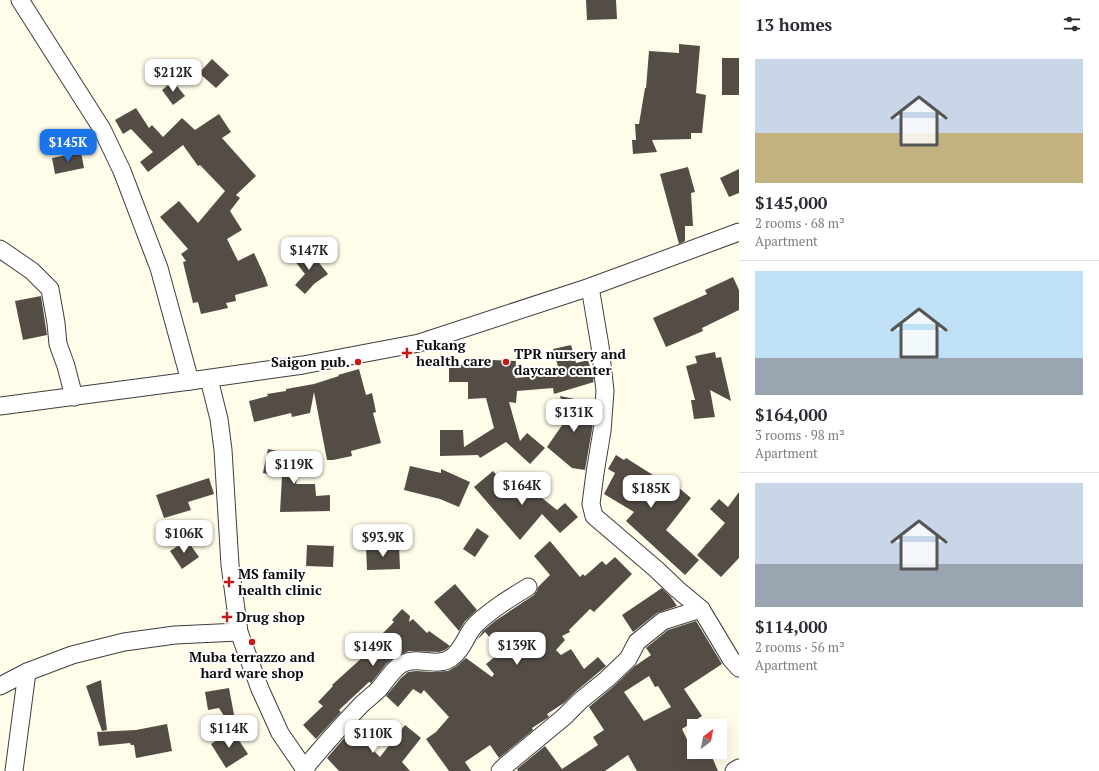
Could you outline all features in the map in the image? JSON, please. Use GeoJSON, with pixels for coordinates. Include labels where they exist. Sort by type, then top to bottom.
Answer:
{"type":"FeatureCollection","features":[{"type":"Feature","properties":{"kind":"street"},"geometry":{"type":"LineString","coordinates":[[20,0],[102,129],[122,171],[159,268],[190,381]]}},
{"type":"Feature","properties":{"kind":"street"},"geometry":{"type":"LineString","coordinates":[[0,406],[209,379],[303,365],[419,343],[590,287],[739,232]]}},
{"type":"Feature","properties":{"kind":"street"},"geometry":{"type":"LineString","coordinates":[[0,249],[32,271],[50,289],[58,344],[66,366],[74,397]]}},
{"type":"Feature","properties":{"kind":"street"},"geometry":{"type":"LineString","coordinates":[[590,287],[600,346],[605,391],[602,431],[595,473],[592,504],[594,516],[701,609],[731,659],[739,668]]}},
{"type":"Feature","properties":{"kind":"street"},"geometry":{"type":"LineString","coordinates":[[209,379],[223,450],[230,565],[239,632],[260,689],[280,733],[305,770],[326,742],[403,663],[415,660],[440,663],[451,658],[459,650],[476,625],[506,600],[528,586]]}},
{"type":"Feature","properties":{"kind":"street"},"geometry":{"type":"LineString","coordinates":[[500,771],[564,718],[580,701],[607,679],[628,659],[637,642],[663,621],[701,609]]}},
{"type":"Feature","properties":{"kind":"street"},"geometry":{"type":"LineString","coordinates":[[0,686],[27,672],[72,654],[124,642],[175,634],[239,632]]}},
{"type":"Feature","properties":{"kind":"street"},"geometry":{"type":"LineString","coordinates":[[14,771],[27,672]]}},
{"type":"Feature","properties":{"kind":"street"},"geometry":{"type":"LineString","coordinates":[[734,771],[739,768]]}},
{"type":"Feature","properties":{"kind":"building"},"geometry":{"type":"Polygon","coordinates":[[[586,0],[616,0],[617,19],[587,20],[586,0]]]}},
{"type":"Feature","properties":{"kind":"building"},"geometry":{"type":"Polygon","coordinates":[[[679,44],[700,46],[696,93],[706,95],[702,133],[691,133],[691,139],[652,140],[657,152],[633,154],[632,140],[636,140],[635,124],[639,124],[646,88],[649,51],[679,53],[679,44]]]}},
{"type":"Feature","properties":{"kind":"building"},"geometry":{"type":"Polygon","coordinates":[[[722,58],[739,58],[739,95],[722,95],[722,58]]]}},
{"type":"Feature","properties":{"kind":"building"},"geometry":{"type":"Polygon","coordinates":[[[212,59],[229,75],[216,88],[199,73],[212,59]]]}},
{"type":"Feature","properties":{"kind":"building"},"geometry":{"type":"Polygon","coordinates":[[[173,81],[185,96],[173,105],[162,90],[173,81]]]}},
{"type":"Feature","properties":{"kind":"building"},"geometry":{"type":"Polygon","coordinates":[[[136,108],[149,128],[152,125],[163,137],[182,118],[195,130],[219,114],[231,132],[222,138],[256,176],[236,195],[240,198],[230,211],[242,230],[227,239],[238,261],[254,253],[268,286],[235,295],[236,301],[226,303],[228,308],[201,314],[198,302],[193,303],[183,262],[186,261],[181,254],[188,249],[160,217],[179,201],[198,223],[225,191],[200,165],[198,166],[183,145],[148,172],[140,162],[153,152],[131,129],[123,134],[115,120],[136,108]]]}},
{"type":"Feature","properties":{"kind":"building"},"geometry":{"type":"Polygon","coordinates":[[[81,152],[84,168],[55,174],[52,158],[81,152]]]}},
{"type":"Feature","properties":{"kind":"building"},"geometry":{"type":"Polygon","coordinates":[[[688,167],[695,192],[691,193],[693,226],[685,226],[685,241],[679,244],[660,174],[688,167]]]}},
{"type":"Feature","properties":{"kind":"building"},"geometry":{"type":"Polygon","coordinates":[[[739,169],[739,193],[729,197],[720,178],[739,169]]]}},
{"type":"Feature","properties":{"kind":"building"},"geometry":{"type":"Polygon","coordinates":[[[308,249],[328,274],[314,284],[305,294],[295,285],[305,274],[294,260],[308,249]]]}},
{"type":"Feature","properties":{"kind":"building"},"geometry":{"type":"Polygon","coordinates":[[[733,277],[739,290],[739,310],[702,328],[703,331],[666,347],[653,318],[707,294],[705,290],[733,277]]]}},
{"type":"Feature","properties":{"kind":"building"},"geometry":{"type":"Polygon","coordinates":[[[41,296],[47,335],[23,340],[15,301],[41,296]]]}},
{"type":"Feature","properties":{"kind":"building"},"geometry":{"type":"Polygon","coordinates":[[[571,345],[576,363],[588,360],[594,382],[554,394],[553,388],[517,391],[516,403],[509,402],[520,441],[527,433],[545,448],[530,464],[506,442],[480,458],[478,455],[440,456],[440,430],[463,430],[464,447],[494,428],[486,398],[468,399],[468,382],[449,382],[449,365],[468,364],[467,359],[516,361],[515,378],[560,374],[553,349],[571,345]]]}},
{"type":"Feature","properties":{"kind":"building"},"geometry":{"type":"Polygon","coordinates":[[[715,352],[716,358],[721,357],[731,401],[710,390],[715,417],[694,419],[691,400],[695,400],[686,366],[697,363],[695,356],[715,352]]]}},
{"type":"Feature","properties":{"kind":"building"},"geometry":{"type":"Polygon","coordinates":[[[359,369],[366,395],[372,393],[376,412],[373,413],[381,443],[351,451],[352,456],[327,460],[314,392],[310,413],[292,417],[291,413],[254,422],[249,401],[268,396],[267,394],[286,391],[286,389],[314,384],[359,369]]]}},
{"type":"Feature","properties":{"kind":"building"},"geometry":{"type":"Polygon","coordinates":[[[560,396],[594,403],[592,430],[585,470],[572,468],[547,447],[567,418],[560,396]]]}},
{"type":"Feature","properties":{"kind":"building"},"geometry":{"type":"Polygon","coordinates":[[[268,449],[301,456],[296,484],[315,484],[316,496],[330,495],[330,511],[280,512],[282,477],[263,473],[268,449]]]}},
{"type":"Feature","properties":{"kind":"building"},"geometry":{"type":"Polygon","coordinates":[[[616,455],[624,460],[626,458],[664,482],[667,478],[691,498],[666,530],[699,560],[685,575],[626,521],[634,512],[604,494],[615,473],[608,469],[616,455]]]}},
{"type":"Feature","properties":{"kind":"building"},"geometry":{"type":"Polygon","coordinates":[[[410,466],[441,473],[441,469],[470,482],[459,507],[440,499],[404,490],[410,466]]]}},
{"type":"Feature","properties":{"kind":"building"},"geometry":{"type":"Polygon","coordinates":[[[493,471],[513,493],[522,482],[557,510],[565,503],[578,517],[560,533],[542,514],[520,540],[474,487],[493,471]]]}},
{"type":"Feature","properties":{"kind":"building"},"geometry":{"type":"Polygon","coordinates":[[[209,478],[214,494],[188,502],[191,510],[164,518],[156,495],[209,478]]]}},
{"type":"Feature","properties":{"kind":"building"},"geometry":{"type":"Polygon","coordinates":[[[739,492],[739,558],[721,577],[697,555],[725,523],[710,509],[719,499],[728,507],[739,492]]]}},
{"type":"Feature","properties":{"kind":"building"},"geometry":{"type":"Polygon","coordinates":[[[477,528],[489,536],[475,557],[463,549],[477,528]]]}},
{"type":"Feature","properties":{"kind":"building"},"geometry":{"type":"Polygon","coordinates":[[[187,540],[199,557],[182,569],[170,551],[187,540]]]}},
{"type":"Feature","properties":{"kind":"building"},"geometry":{"type":"Polygon","coordinates":[[[550,541],[580,577],[583,574],[585,576],[602,561],[606,565],[615,557],[632,574],[594,612],[590,609],[569,630],[570,632],[562,636],[565,640],[556,650],[561,655],[571,649],[584,669],[598,657],[606,666],[564,703],[547,714],[549,717],[532,728],[533,730],[499,758],[490,745],[465,762],[471,771],[449,771],[426,739],[436,732],[449,717],[424,690],[421,694],[413,689],[398,707],[386,696],[408,672],[448,671],[457,666],[466,658],[492,677],[494,674],[486,664],[502,651],[485,632],[477,640],[483,631],[495,621],[534,595],[538,587],[550,575],[534,556],[550,541]]]}},
{"type":"Feature","properties":{"kind":"building"},"geometry":{"type":"Polygon","coordinates":[[[307,545],[334,546],[333,567],[306,566],[307,545]]]}},
{"type":"Feature","properties":{"kind":"building"},"geometry":{"type":"Polygon","coordinates":[[[399,545],[400,569],[367,570],[366,546],[399,545]]]}},
{"type":"Feature","properties":{"kind":"building"},"geometry":{"type":"Polygon","coordinates":[[[455,584],[477,610],[465,621],[459,631],[434,602],[455,584]]]}},
{"type":"Feature","properties":{"kind":"building"},"geometry":{"type":"Polygon","coordinates":[[[662,588],[677,606],[657,613],[633,632],[622,615],[662,588]]]}},
{"type":"Feature","properties":{"kind":"building"},"geometry":{"type":"Polygon","coordinates":[[[402,609],[410,616],[409,622],[413,619],[427,633],[429,631],[450,646],[439,652],[409,651],[395,657],[386,664],[371,683],[369,682],[339,710],[341,712],[316,739],[303,725],[323,706],[318,702],[333,686],[332,685],[364,656],[362,654],[394,622],[392,620],[402,609]]]}},
{"type":"Feature","properties":{"kind":"building"},"geometry":{"type":"Polygon","coordinates":[[[696,621],[722,664],[684,689],[702,716],[697,719],[687,719],[687,726],[682,729],[687,739],[687,759],[713,759],[718,771],[637,771],[628,755],[605,771],[518,771],[517,769],[545,746],[562,769],[598,745],[593,737],[604,730],[589,707],[635,666],[651,655],[646,648],[668,630],[696,621]],[[649,676],[624,692],[644,721],[671,707],[658,686],[655,687],[649,676]]]}},
{"type":"Feature","properties":{"kind":"building"},"geometry":{"type":"Polygon","coordinates":[[[101,680],[107,730],[102,731],[86,686],[101,680]]]}},
{"type":"Feature","properties":{"kind":"building"},"geometry":{"type":"Polygon","coordinates":[[[229,688],[237,737],[219,708],[208,710],[205,692],[229,688]]]}},
{"type":"Feature","properties":{"kind":"building"},"geometry":{"type":"Polygon","coordinates":[[[167,724],[172,751],[136,758],[134,745],[131,745],[130,743],[99,746],[97,732],[136,730],[167,724]]]}},
{"type":"Feature","properties":{"kind":"building"},"geometry":{"type":"Polygon","coordinates":[[[405,725],[421,738],[402,762],[410,771],[339,771],[327,758],[352,729],[367,746],[368,745],[380,757],[405,725]]]}},
{"type":"Feature","properties":{"kind":"building"},"geometry":{"type":"Polygon","coordinates":[[[232,730],[248,754],[226,768],[211,744],[232,730]]]}},
{"type":"Feature","properties":{"kind":"place","name":"Fukang health care"},"geometry":{"type":"Point","coordinates":[407,353]}},
{"type":"Feature","properties":{"kind":"place","name":"Saigon pub."},"geometry":{"type":"Point","coordinates":[358,362]}},
{"type":"Feature","properties":{"kind":"place","name":"TPR nursery and daycare center"},"geometry":{"type":"Point","coordinates":[506,362]}},
{"type":"Feature","properties":{"kind":"place","name":"MS family health clinic"},"geometry":{"type":"Point","coordinates":[229,582]}},
{"type":"Feature","properties":{"kind":"place","name":"Drug shop"},"geometry":{"type":"Point","coordinates":[227,617]}},
{"type":"Feature","properties":{"kind":"place","name":"Muba terrazzo and hard ware shop"},"geometry":{"type":"Point","coordinates":[252,642]}}]}
